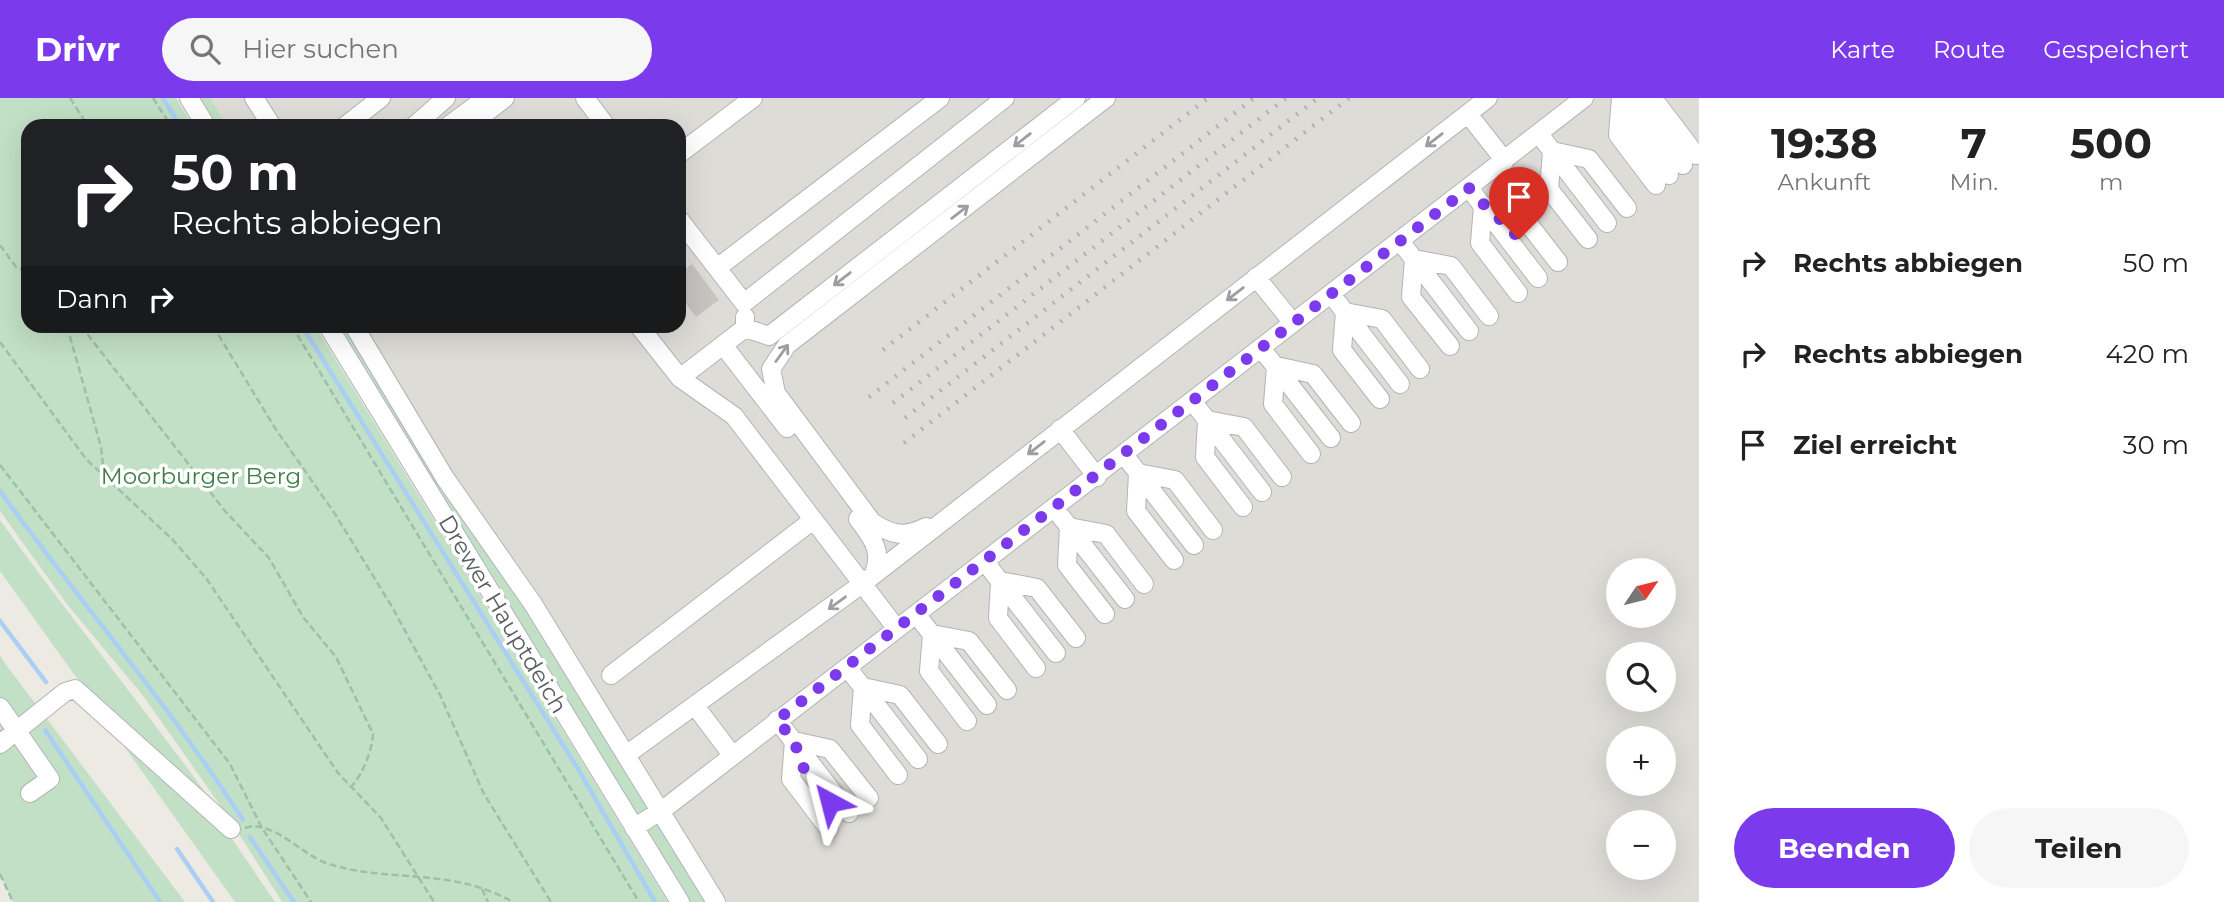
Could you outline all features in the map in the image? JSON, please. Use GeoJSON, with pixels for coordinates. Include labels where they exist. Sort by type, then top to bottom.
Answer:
{"type":"FeatureCollection","features":[{"type":"Feature","properties":{"kind":"street"},"geometry":{"type":"LineString","coordinates":[[188,98],[202,119]]}},
{"type":"Feature","properties":{"kind":"street"},"geometry":{"type":"LineString","coordinates":[[254,98],[268,119]]}},
{"type":"Feature","properties":{"kind":"street"},"geometry":{"type":"LineString","coordinates":[[354,119],[381,98]]}},
{"type":"Feature","properties":{"kind":"street"},"geometry":{"type":"LineString","coordinates":[[422,119],[446,98]]}},
{"type":"Feature","properties":{"kind":"street"},"geometry":{"type":"LineString","coordinates":[[458,119],[486,98]]}},
{"type":"Feature","properties":{"kind":"street"},"geometry":{"type":"LineString","coordinates":[[478,119],[505,98]]}},
{"type":"Feature","properties":{"kind":"street"},"geometry":{"type":"LineString","coordinates":[[585,98],[601,119]]}},
{"type":"Feature","properties":{"kind":"street"},"geometry":{"type":"LineString","coordinates":[[686,150],[753,98]]}},
{"type":"Feature","properties":{"kind":"street"},"geometry":{"type":"LineString","coordinates":[[718,268],[940,98]]}},
{"type":"Feature","properties":{"kind":"street"},"geometry":{"type":"LineString","coordinates":[[744,303],[1005,98]]}},
{"type":"Feature","properties":{"kind":"street"},"geometry":{"type":"LineString","coordinates":[[745,328],[769,336],[1076,98]]}},
{"type":"Feature","properties":{"kind":"street"},"geometry":{"type":"LineString","coordinates":[[948,517],[905,536],[887,532],[872,522],[776,393],[771,369],[787,345],[1107,98]]}},
{"type":"Feature","properties":{"kind":"street"},"geometry":{"type":"LineString","coordinates":[[626,755],[696,707],[868,579],[1488,98]]}},
{"type":"Feature","properties":{"kind":"street"},"geometry":{"type":"LineString","coordinates":[[634,828],[660,811],[1125,456],[1584,98]]}},
{"type":"Feature","properties":{"kind":"street"},"geometry":{"type":"LineString","coordinates":[[1621,98],[1651,110],[1676,170],[1618,135],[1621,98]]}},
{"type":"Feature","properties":{"kind":"street"},"geometry":{"type":"LineString","coordinates":[[1468,114],[1505,161]]}},
{"type":"Feature","properties":{"kind":"street"},"geometry":{"type":"LineString","coordinates":[[1539,134],[1607,223]]}},
{"type":"Feature","properties":{"kind":"street"},"geometry":{"type":"LineString","coordinates":[[1552,151],[1549,189],[1607,223]]}},
{"type":"Feature","properties":{"kind":"street"},"geometry":{"type":"LineString","coordinates":[[1552,151],[1589,159],[1607,223]]}},
{"type":"Feature","properties":{"kind":"street"},"geometry":{"type":"LineString","coordinates":[[1469,188],[1538,278]]}},
{"type":"Feature","properties":{"kind":"street"},"geometry":{"type":"LineString","coordinates":[[1483,206],[1480,243],[1538,278]]}},
{"type":"Feature","properties":{"kind":"street"},"geometry":{"type":"LineString","coordinates":[[1483,206],[1520,213],[1538,278]]}},
{"type":"Feature","properties":{"kind":"street"},"geometry":{"type":"LineString","coordinates":[[686,228],[744,303],[745,328]]}},
{"type":"Feature","properties":{"kind":"street"},"geometry":{"type":"LineString","coordinates":[[1400,241],[1469,331]]}},
{"type":"Feature","properties":{"kind":"street"},"geometry":{"type":"LineString","coordinates":[[1414,259],[1411,297],[1469,331]]}},
{"type":"Feature","properties":{"kind":"street"},"geometry":{"type":"LineString","coordinates":[[1414,259],[1451,266],[1469,331]]}},
{"type":"Feature","properties":{"kind":"street"},"geometry":{"type":"LineString","coordinates":[[1256,277],[1293,323]]}},
{"type":"Feature","properties":{"kind":"street"},"geometry":{"type":"LineString","coordinates":[[1331,294],[1400,384]]}},
{"type":"Feature","properties":{"kind":"street"},"geometry":{"type":"LineString","coordinates":[[1345,312],[1342,350],[1400,384]]}},
{"type":"Feature","properties":{"kind":"street"},"geometry":{"type":"LineString","coordinates":[[1345,312],[1382,319],[1400,384]]}},
{"type":"Feature","properties":{"kind":"street"},"geometry":{"type":"LineString","coordinates":[[680,378],[745,328]]}},
{"type":"Feature","properties":{"kind":"street","name":"Drewer Hauptdeich"},"geometry":{"type":"LineString","coordinates":[[332,333],[680,902]]}},
{"type":"Feature","properties":{"kind":"street"},"geometry":{"type":"LineString","coordinates":[[358,333],[444,478],[533,604],[716,902]]}},
{"type":"Feature","properties":{"kind":"street"},"geometry":{"type":"LineString","coordinates":[[645,333],[680,378],[734,416],[813,520],[868,579],[897,628]]}},
{"type":"Feature","properties":{"kind":"street"},"geometry":{"type":"LineString","coordinates":[[723,345],[877,544],[880,560],[868,579]]}},
{"type":"Feature","properties":{"kind":"street"},"geometry":{"type":"LineString","coordinates":[[1261,348],[1331,438]]}},
{"type":"Feature","properties":{"kind":"street"},"geometry":{"type":"LineString","coordinates":[[1276,366],[1273,404],[1331,438]]}},
{"type":"Feature","properties":{"kind":"street"},"geometry":{"type":"LineString","coordinates":[[1276,366],[1313,374],[1331,438]]}},
{"type":"Feature","properties":{"kind":"street"},"geometry":{"type":"LineString","coordinates":[[1193,402],[1262,492]]}},
{"type":"Feature","properties":{"kind":"street"},"geometry":{"type":"LineString","coordinates":[[1207,420],[1205,457],[1262,492]]}},
{"type":"Feature","properties":{"kind":"street"},"geometry":{"type":"LineString","coordinates":[[1207,420],[1244,427],[1262,492]]}},
{"type":"Feature","properties":{"kind":"street"},"geometry":{"type":"LineString","coordinates":[[1060,429],[1097,477]]}},
{"type":"Feature","properties":{"kind":"street"},"geometry":{"type":"LineString","coordinates":[[1125,456],[1194,545]]}},
{"type":"Feature","properties":{"kind":"street"},"geometry":{"type":"LineString","coordinates":[[1138,473],[1136,511],[1194,545]]}},
{"type":"Feature","properties":{"kind":"street"},"geometry":{"type":"LineString","coordinates":[[1138,473],[1175,480],[1194,545]]}},
{"type":"Feature","properties":{"kind":"street"},"geometry":{"type":"LineString","coordinates":[[1055,509],[1125,599]]}},
{"type":"Feature","properties":{"kind":"street"},"geometry":{"type":"LineString","coordinates":[[611,675],[813,520]]}},
{"type":"Feature","properties":{"kind":"street"},"geometry":{"type":"LineString","coordinates":[[1069,527],[1067,565],[1125,599]]}},
{"type":"Feature","properties":{"kind":"street"},"geometry":{"type":"LineString","coordinates":[[1069,527],[1106,534],[1125,599]]}},
{"type":"Feature","properties":{"kind":"street"},"geometry":{"type":"LineString","coordinates":[[985,562],[1056,653]]}},
{"type":"Feature","properties":{"kind":"street"},"geometry":{"type":"LineString","coordinates":[[1000,581],[998,618],[1056,653]]}},
{"type":"Feature","properties":{"kind":"street"},"geometry":{"type":"LineString","coordinates":[[1000,581],[1037,588],[1056,653]]}},
{"type":"Feature","properties":{"kind":"street"},"geometry":{"type":"LineString","coordinates":[[916,614],[987,706]]}},
{"type":"Feature","properties":{"kind":"street"},"geometry":{"type":"LineString","coordinates":[[932,634],[929,671],[987,706]]}},
{"type":"Feature","properties":{"kind":"street"},"geometry":{"type":"LineString","coordinates":[[932,634],[969,641],[987,706]]}},
{"type":"Feature","properties":{"kind":"street"},"geometry":{"type":"LineString","coordinates":[[847,667],[918,759]]}},
{"type":"Feature","properties":{"kind":"street"},"geometry":{"type":"LineString","coordinates":[[863,687],[860,725],[918,759]]}},
{"type":"Feature","properties":{"kind":"street"},"geometry":{"type":"LineString","coordinates":[[863,687],[900,695],[918,759]]}},
{"type":"Feature","properties":{"kind":"street"},"geometry":{"type":"LineString","coordinates":[[0,744],[65,692],[75,689],[231,829]]}},
{"type":"Feature","properties":{"kind":"street"},"geometry":{"type":"LineString","coordinates":[[0,707],[50,779],[30,793]]}},
{"type":"Feature","properties":{"kind":"street"},"geometry":{"type":"LineString","coordinates":[[696,707],[732,755]]}},
{"type":"Feature","properties":{"kind":"street"},"geometry":{"type":"LineString","coordinates":[[777,720],[794,741],[817,758],[849,813],[791,779],[794,741]]}},
{"type":"Feature","properties":{"kind":"path"},"geometry":{"type":"LineString","coordinates":[[70,98],[84,119]]}},
{"type":"Feature","properties":{"kind":"path"},"geometry":{"type":"LineString","coordinates":[[153,98],[166,119]]}},
{"type":"Feature","properties":{"kind":"path"},"geometry":{"type":"LineString","coordinates":[[0,245],[16,267],[21,269]]}},
{"type":"Feature","properties":{"kind":"path"},"geometry":{"type":"LineString","coordinates":[[70,333],[104,457],[101,474]]}},
{"type":"Feature","properties":{"kind":"path"},"geometry":{"type":"LineString","coordinates":[[86,333],[225,511],[270,558],[303,617],[336,657],[373,734],[372,746],[359,777],[352,786]]}},
{"type":"Feature","properties":{"kind":"path"},"geometry":{"type":"LineString","coordinates":[[218,333],[275,428],[335,513],[391,605],[440,695],[484,794],[551,902]]}},
{"type":"Feature","properties":{"kind":"path"},"geometry":{"type":"LineString","coordinates":[[296,333],[639,902]]}},
{"type":"Feature","properties":{"kind":"path"},"geometry":{"type":"LineString","coordinates":[[0,342],[65,434],[101,474],[172,539],[206,578],[331,763],[381,818],[434,902]]}},
{"type":"Feature","properties":{"kind":"path"},"geometry":{"type":"LineString","coordinates":[[0,466],[230,764],[262,828],[312,902]]}},
{"type":"Feature","properties":{"kind":"path"},"geometry":{"type":"LineString","coordinates":[[231,829],[257,826],[326,863],[481,887],[513,902]]}},
{"type":"Feature","properties":{"kind":"path"},"geometry":{"type":"LineString","coordinates":[[0,874],[13,902]]}},
{"type":"Feature","properties":{"kind":"path"},"geometry":{"type":"LineString","coordinates":[[481,887],[488,902]]}},
{"type":"Feature","properties":{"kind":"shaded area"},"geometry":{"type":"Polygon","coordinates":[[[202,98],[1699,98],[1699,902],[697,902],[347,333],[686,333],[686,119],[216,119],[202,98]]]}},
{"type":"Feature","properties":{"kind":"green space","name":"Moorburger Berg"},"geometry":{"type":"Polygon","coordinates":[[[0,98],[176,98],[189,119],[21,119],[21,333],[319,333],[668,902],[282,902],[229,818],[144,697],[66,603],[0,511],[0,98]]]}},
{"type":"Feature","properties":{"kind":"green space"},"geometry":{"type":"Polygon","coordinates":[[[192,98],[210,98],[223,119],[205,119],[192,98]]]}},
{"type":"Feature","properties":{"kind":"green space"},"geometry":{"type":"Polygon","coordinates":[[[336,333],[350,333],[378,385],[450,501],[522,602],[648,807],[638,818],[336,333]]]}},
{"type":"Feature","properties":{"kind":"green space"},"geometry":{"type":"Polygon","coordinates":[[[0,520],[210,799],[81,684],[0,571],[0,520]]]}},
{"type":"Feature","properties":{"kind":"green space"},"geometry":{"type":"Polygon","coordinates":[[[0,655],[185,902],[13,902],[0,874],[0,655]]]}},
{"type":"Feature","properties":{"kind":"green space"},"geometry":{"type":"Polygon","coordinates":[[[109,725],[226,830],[275,902],[235,902],[109,725]]]}},
{"type":"Feature","properties":{"kind":"green space"},"geometry":{"type":"Polygon","coordinates":[[[656,823],[707,902],[685,902],[643,829],[656,823]]]}},
{"type":"Feature","properties":{"kind":"building"},"geometry":{"type":"Polygon","coordinates":[[[692,264],[719,300],[696,317],[686,303],[686,269],[692,264]]]}},
{"type":"Feature","properties":{"kind":"waterway"},"geometry":{"type":"LineString","coordinates":[[163,98],[176,119]]}},
{"type":"Feature","properties":{"kind":"waterway"},"geometry":{"type":"LineString","coordinates":[[306,333],[578,769],[655,902]]}},
{"type":"Feature","properties":{"kind":"waterway"},"geometry":{"type":"LineString","coordinates":[[0,491],[155,695],[243,820]]}},
{"type":"Feature","properties":{"kind":"waterway"},"geometry":{"type":"LineString","coordinates":[[0,621],[46,682]]}},
{"type":"Feature","properties":{"kind":"waterway"},"geometry":{"type":"LineString","coordinates":[[45,730],[160,902]]}},
{"type":"Feature","properties":{"kind":"waterway"},"geometry":{"type":"LineString","coordinates":[[250,837],[294,902]]}},
{"type":"Feature","properties":{"kind":"waterway"},"geometry":{"type":"LineString","coordinates":[[177,849],[213,902]]}},
{"type":"Feature","properties":{"kind":"railway"},"geometry":{"type":"LineString","coordinates":[[883,350],[1208,98]]}},
{"type":"Feature","properties":{"kind":"railway"},"geometry":{"type":"LineString","coordinates":[[869,397],[1254,98]]}},
{"type":"Feature","properties":{"kind":"railway"},"geometry":{"type":"LineString","coordinates":[[893,403],[1286,98]]}},
{"type":"Feature","properties":{"kind":"railway"},"geometry":{"type":"LineString","coordinates":[[905,418],[1318,98]]}},
{"type":"Feature","properties":{"kind":"railway"},"geometry":{"type":"LineString","coordinates":[[904,443],[1349,98]]}},
{"type":"Feature","properties":{"kind":"route"},"geometry":{"type":"LineString","coordinates":[[830,802],[804,769],[794,741],[777,720],[1097,477],[1469,188],[1483,206],[1507,223],[1519,239]]}}]}
